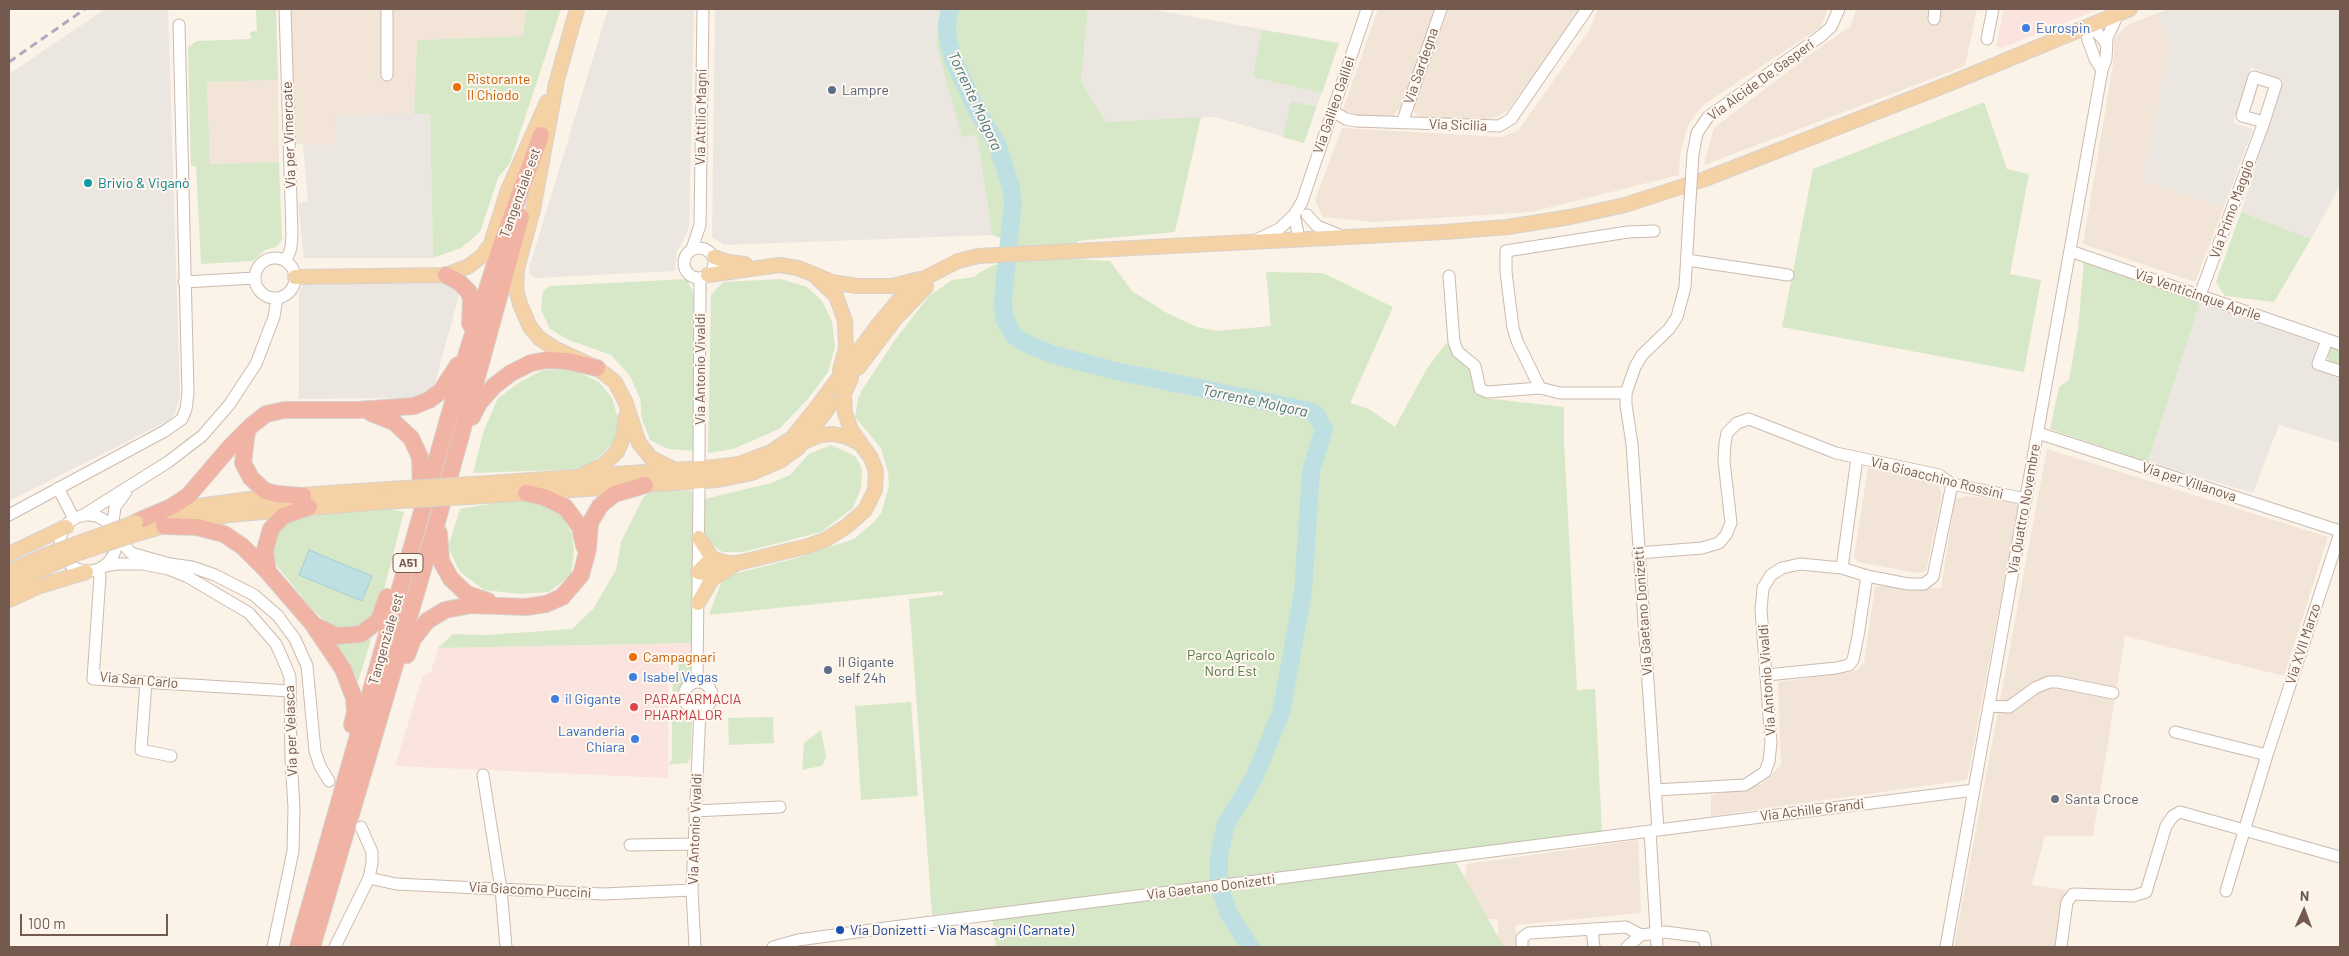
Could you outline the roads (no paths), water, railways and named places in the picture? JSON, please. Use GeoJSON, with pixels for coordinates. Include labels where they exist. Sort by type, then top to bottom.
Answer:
{"type":"FeatureCollection","features":[{"type":"Feature","properties":{"kind":"highway","name":"Tangenziale est"},"geometry":{"type":"LineString","coordinates":[[298,947],[467,353],[501,245],[541,135]]}},
{"type":"Feature","properties":{"kind":"highway","name":"Tangenziale est"},"geometry":{"type":"LineString","coordinates":[[312,947],[460,441],[513,248],[541,135]]}},
{"type":"Feature","properties":{"kind":"highway"},"geometry":{"type":"LineString","coordinates":[[138,527],[188,496],[230,447],[261,417],[279,410],[404,408],[423,403],[441,391],[467,353],[471,300],[469,292],[459,282],[446,275]]}},
{"type":"Feature","properties":{"kind":"highway"},"geometry":{"type":"LineString","coordinates":[[460,441],[476,410],[486,396],[503,378],[521,368],[531,363],[553,360],[598,368]]}},
{"type":"Feature","properties":{"kind":"highway"},"geometry":{"type":"LineString","coordinates":[[357,410],[383,416],[394,422],[414,442],[420,457],[422,476],[419,519]]}},
{"type":"Feature","properties":{"kind":"highway"},"geometry":{"type":"LineString","coordinates":[[247,431],[243,463],[251,478],[260,488],[270,493],[306,502]]}},
{"type":"Feature","properties":{"kind":"highway"},"geometry":{"type":"LineString","coordinates":[[383,703],[396,689],[409,647],[427,621],[450,608],[471,605],[526,607],[556,601],[578,580],[586,560],[590,523],[600,506],[620,491],[645,484]]}},
{"type":"Feature","properties":{"kind":"highway"},"geometry":{"type":"LineString","coordinates":[[526,493],[548,498],[571,514],[582,532],[586,560]]}},
{"type":"Feature","properties":{"kind":"highway"},"geometry":{"type":"LineString","coordinates":[[268,572],[265,550],[271,530],[283,516],[306,502]]}},
{"type":"Feature","properties":{"kind":"highway"},"geometry":{"type":"LineString","coordinates":[[439,515],[439,554],[446,572],[454,583],[467,594],[499,605]]}},
{"type":"Feature","properties":{"kind":"highway"},"geometry":{"type":"LineString","coordinates":[[164,526],[197,526],[224,534],[242,546],[268,572],[312,623],[343,669],[354,698],[355,712],[346,748],[346,774]]}},
{"type":"Feature","properties":{"kind":"highway"},"geometry":{"type":"LineString","coordinates":[[312,623],[336,636],[356,636],[369,629],[381,617],[394,573],[412,548]]}},
{"type":"Feature","properties":{"kind":"main road"},"geometry":{"type":"LineString","coordinates":[[541,135],[577,9]]}},
{"type":"Feature","properties":{"kind":"main road"},"geometry":{"type":"LineString","coordinates":[[704,277],[764,266],[785,265],[841,284],[871,287],[900,285],[927,277],[958,261],[978,256],[1508,226],[1570,217],[1625,205],[1705,179],[2056,41],[2123,10]]}},
{"type":"Feature","properties":{"kind":"main road"},"geometry":{"type":"LineString","coordinates":[[295,277],[446,275],[469,266],[488,248],[508,190],[557,80]]}},
{"type":"Feature","properties":{"kind":"main road"},"geometry":{"type":"LineString","coordinates":[[557,80],[533,210],[520,257],[516,289],[525,317],[538,338],[554,348],[598,368],[615,382],[622,394],[636,439],[647,454],[662,465],[677,470]]}},
{"type":"Feature","properties":{"kind":"main road"},"geometry":{"type":"LineString","coordinates":[[711,254],[728,262],[764,266]]}},
{"type":"Feature","properties":{"kind":"main road"},"geometry":{"type":"LineString","coordinates":[[487,490],[526,493],[736,477],[765,469],[794,445],[851,378],[884,333],[923,290],[947,273],[978,256]]}},
{"type":"Feature","properties":{"kind":"main road"},"geometry":{"type":"LineString","coordinates":[[814,276],[836,296],[845,321],[847,336],[845,357],[832,388]]}},
{"type":"Feature","properties":{"kind":"main road"},"geometry":{"type":"LineString","coordinates":[[794,445],[832,388],[878,325],[898,301],[927,277]]}},
{"type":"Feature","properties":{"kind":"main road"},"geometry":{"type":"LineString","coordinates":[[698,572],[817,543],[837,534],[859,516],[870,502],[876,484],[873,462],[851,430],[844,414],[844,394],[851,378]]}},
{"type":"Feature","properties":{"kind":"main road"},"geometry":{"type":"LineString","coordinates":[[572,478],[602,466],[612,457],[623,438],[627,410]]}},
{"type":"Feature","properties":{"kind":"main road"},"geometry":{"type":"LineString","coordinates":[[138,527],[164,526],[306,502],[487,490],[572,478],[739,464],[820,435],[833,434],[847,437],[862,446]]}},
{"type":"Feature","properties":{"kind":"main road"},"geometry":{"type":"LineString","coordinates":[[9,572],[47,561],[138,527],[214,504],[257,498],[306,502]]}},
{"type":"Feature","properties":{"kind":"main road"},"geometry":{"type":"LineString","coordinates":[[9,554],[74,520]]}},
{"type":"Feature","properties":{"kind":"main road"},"geometry":{"type":"LineString","coordinates":[[698,538],[719,568]]}},
{"type":"Feature","properties":{"kind":"main road"},"geometry":{"type":"LineString","coordinates":[[9,585],[47,561]]}},
{"type":"Feature","properties":{"kind":"main road"},"geometry":{"type":"LineString","coordinates":[[698,603],[704,590],[719,568]]}},
{"type":"Feature","properties":{"kind":"main road"},"geometry":{"type":"LineString","coordinates":[[9,600],[40,586],[96,569]]}},
{"type":"Feature","properties":{"kind":"street","name":"Via per Vimercate"},"geometry":{"type":"LineString","coordinates":[[285,9],[292,234],[291,248],[286,260]]}},
{"type":"Feature","properties":{"kind":"street"},"geometry":{"type":"LineString","coordinates":[[387,9],[387,76]]}},
{"type":"Feature","properties":{"kind":"street","name":"Via Attilio Magni"},"geometry":{"type":"LineString","coordinates":[[692,249],[700,225],[703,9]]}},
{"type":"Feature","properties":{"kind":"street","name":"Via Galileo Galilei"},"geometry":{"type":"LineString","coordinates":[[1254,241],[1279,229],[1294,215],[1302,202],[1368,9]]}},
{"type":"Feature","properties":{"kind":"street","name":"Via Sardegna"},"geometry":{"type":"LineString","coordinates":[[1402,123],[1441,9]]}},
{"type":"Feature","properties":{"kind":"street","name":"Via Sicilia"},"geometry":{"type":"LineString","coordinates":[[1332,111],[1346,120],[1356,121],[1498,126],[1511,119],[1587,9]]}},
{"type":"Feature","properties":{"kind":"street","name":"Via Alcide De Gasperi"},"geometry":{"type":"LineString","coordinates":[[1690,216],[1693,154],[1697,133],[1708,117],[1821,36],[1831,27],[1839,9]]}},
{"type":"Feature","properties":{"kind":"street"},"geometry":{"type":"LineString","coordinates":[[1988,39],[1993,9]]}},
{"type":"Feature","properties":{"kind":"street","name":"Via Quattro Novembre"},"geometry":{"type":"LineString","coordinates":[[1946,947],[2102,70],[2106,59],[2106,43],[2109,31],[2123,10]]}},
{"type":"Feature","properties":{"kind":"street"},"geometry":{"type":"LineString","coordinates":[[9,515],[166,431],[182,418],[188,403],[179,25]]}},
{"type":"Feature","properties":{"kind":"street"},"geometry":{"type":"LineString","coordinates":[[2102,70],[2095,59],[2088,40],[2087,34],[2091,25],[2106,43]]}},
{"type":"Feature","properties":{"kind":"street"},"geometry":{"type":"LineString","coordinates":[[2056,41],[2071,38],[2088,40]]}},
{"type":"Feature","properties":{"kind":"street","name":"Via Primo Maggio"},"geometry":{"type":"LineString","coordinates":[[2200,295],[2264,122]]}},
{"type":"Feature","properties":{"kind":"street"},"geometry":{"type":"LineString","coordinates":[[1302,202],[1307,215],[1317,226],[1343,236]]}},
{"type":"Feature","properties":{"kind":"street"},"geometry":{"type":"LineString","coordinates":[[1294,215],[1299,238]]}},
{"type":"Feature","properties":{"kind":"street"},"geometry":{"type":"LineString","coordinates":[[1299,238],[1306,224],[1307,215]]}},
{"type":"Feature","properties":{"kind":"street","name":"Via Gaetano Donizetti"},"geometry":{"type":"LineString","coordinates":[[773,947],[1236,883],[1654,830],[1656,790],[1638,553],[1632,444],[1626,393],[1633,372],[1642,355],[1669,328],[1677,317],[1685,287],[1690,216]]}},
{"type":"Feature","properties":{"kind":"street","name":"Via Attilio Magni"},"geometry":{"type":"LineString","coordinates":[[700,225],[711,254]]}},
{"type":"Feature","properties":{"kind":"street"},"geometry":{"type":"LineString","coordinates":[[1540,388],[1517,341],[1513,328],[1506,272],[1506,251],[1628,232],[1654,231]]}},
{"type":"Feature","properties":{"kind":"street"},"geometry":{"type":"LineString","coordinates":[[700,247],[711,254],[714,267],[704,277],[688,274],[684,265],[685,256],[692,249],[700,247]]}},
{"type":"Feature","properties":{"kind":"street","name":"Via Venticinque Aprile"},"geometry":{"type":"LineString","coordinates":[[2070,251],[2340,344]]}},
{"type":"Feature","properties":{"kind":"street"},"geometry":{"type":"LineString","coordinates":[[274,257],[286,260],[293,268],[295,277],[290,291],[278,298],[264,294],[257,288],[255,278],[256,271],[263,261],[274,257]]}},
{"type":"Feature","properties":{"kind":"street"},"geometry":{"type":"LineString","coordinates":[[1687,260],[1788,275]]}},
{"type":"Feature","properties":{"kind":"street"},"geometry":{"type":"LineString","coordinates":[[1449,276],[1454,342],[1458,352],[1475,366],[1480,389],[1487,392],[1540,388],[1560,393],[1626,393]]}},
{"type":"Feature","properties":{"kind":"street","name":"Via Antonio Vivaldi"},"geometry":{"type":"LineString","coordinates":[[699,459],[704,277]]}},
{"type":"Feature","properties":{"kind":"street"},"geometry":{"type":"LineString","coordinates":[[184,282],[255,278]]}},
{"type":"Feature","properties":{"kind":"street"},"geometry":{"type":"LineString","coordinates":[[130,486],[115,507],[115,552],[96,569],[78,570],[64,559],[60,543],[74,520],[168,462],[202,436],[229,405],[261,354],[274,317],[278,298]]}},
{"type":"Feature","properties":{"kind":"street"},"geometry":{"type":"LineString","coordinates":[[2327,340],[2318,364],[2340,371]]}},
{"type":"Feature","properties":{"kind":"street","name":"Via Gioacchino Rossini"},"geometry":{"type":"LineString","coordinates":[[1638,553],[1702,548],[1719,543],[1726,535],[1731,523],[1724,461],[1725,443],[1727,433],[1737,423],[1748,419],[1758,421],[1795,439],[1836,454],[1939,475],[1952,484],[2026,499]]}},
{"type":"Feature","properties":{"kind":"street","name":"Via per Villanova"},"geometry":{"type":"LineString","coordinates":[[2038,433],[2340,532]]}},
{"type":"Feature","properties":{"kind":"street"},"geometry":{"type":"LineString","coordinates":[[1842,568],[1857,458]]}},
{"type":"Feature","properties":{"kind":"street","name":"Via Antonio Vivaldi"},"geometry":{"type":"LineString","coordinates":[[1656,790],[1745,785],[1765,772],[1769,761],[1771,742],[1761,609],[1763,588],[1771,575],[1782,568],[1800,564],[1842,568],[1867,576],[1908,584],[1924,584],[1933,577],[1952,484]]}},
{"type":"Feature","properties":{"kind":"street"},"geometry":{"type":"LineString","coordinates":[[58,488],[74,520]]}},
{"type":"Feature","properties":{"kind":"street"},"geometry":{"type":"LineString","coordinates":[[699,489],[697,682],[689,685],[684,697],[687,706],[700,710]]}},
{"type":"Feature","properties":{"kind":"street"},"geometry":{"type":"LineString","coordinates":[[74,520],[99,517],[131,553],[170,564],[192,567],[215,575],[260,599],[278,616],[295,639],[307,666],[315,751],[320,766],[329,781]]}},
{"type":"Feature","properties":{"kind":"street","name":"Via XVII Marzo"},"geometry":{"type":"LineString","coordinates":[[2226,891],[2266,755],[2340,532]]}},
{"type":"Feature","properties":{"kind":"street","name":"Via per Velasca"},"geometry":{"type":"LineString","coordinates":[[96,569],[143,564],[170,564]]}},
{"type":"Feature","properties":{"kind":"street","name":"Via per Velasca"},"geometry":{"type":"LineString","coordinates":[[143,564],[176,572],[253,617],[276,644],[290,677],[291,759],[294,808],[293,851],[273,947]]}},
{"type":"Feature","properties":{"kind":"street","name":"Via San Carlo"},"geometry":{"type":"LineString","coordinates":[[96,569],[100,576],[94,679],[290,691]]}},
{"type":"Feature","properties":{"kind":"street"},"geometry":{"type":"LineString","coordinates":[[215,575],[232,603]]}},
{"type":"Feature","properties":{"kind":"street"},"geometry":{"type":"LineString","coordinates":[[1767,675],[1849,665],[1853,660],[1858,636],[1867,576]]}},
{"type":"Feature","properties":{"kind":"street"},"geometry":{"type":"LineString","coordinates":[[146,682],[141,750],[171,756]]}},
{"type":"Feature","properties":{"kind":"street","name":"Via Antonio Vivaldi"},"geometry":{"type":"LineString","coordinates":[[695,947],[692,890],[694,810],[700,710],[710,704],[712,696],[709,688],[697,682]]}},
{"type":"Feature","properties":{"kind":"street"},"geometry":{"type":"LineString","coordinates":[[1989,706],[2009,707],[2035,688],[2049,682],[2058,682],[2113,693]]}},
{"type":"Feature","properties":{"kind":"street"},"geometry":{"type":"LineString","coordinates":[[2175,732],[2266,755]]}},
{"type":"Feature","properties":{"kind":"street"},"geometry":{"type":"LineString","coordinates":[[484,775],[501,889],[506,947]]}},
{"type":"Feature","properties":{"kind":"street","name":"Via Achille Grandi"},"geometry":{"type":"LineString","coordinates":[[1654,830],[1974,790]]}},
{"type":"Feature","properties":{"kind":"street"},"geometry":{"type":"LineString","coordinates":[[694,810],[780,806]]}},
{"type":"Feature","properties":{"kind":"street"},"geometry":{"type":"LineString","coordinates":[[2061,947],[2067,902],[2073,894],[2133,896],[2146,892],[2166,826],[2173,816],[2180,812],[2190,813],[2340,857]]}},
{"type":"Feature","properties":{"kind":"street"},"geometry":{"type":"LineString","coordinates":[[335,947],[368,878],[372,852],[361,827]]}},
{"type":"Feature","properties":{"kind":"street"},"geometry":{"type":"LineString","coordinates":[[1654,830],[1657,947]]}},
{"type":"Feature","properties":{"kind":"street"},"geometry":{"type":"LineString","coordinates":[[630,845],[694,844]]}},
{"type":"Feature","properties":{"kind":"street","name":"Via Giacomo Puccini"},"geometry":{"type":"LineString","coordinates":[[368,878],[396,884],[604,894],[692,890]]}},
{"type":"Feature","properties":{"kind":"street"},"geometry":{"type":"LineString","coordinates":[[1522,947],[1522,938],[1529,933],[1626,927],[1642,935]]}},
{"type":"Feature","properties":{"kind":"street"},"geometry":{"type":"LineString","coordinates":[[1592,929],[1594,947]]}},
{"type":"Feature","properties":{"kind":"street"},"geometry":{"type":"LineString","coordinates":[[1627,947],[1642,935],[1656,933],[1704,937],[1706,947]]}},
{"type":"Feature","properties":{"kind":"water"},"geometry":{"type":"Polygon","coordinates":[[[309,550],[372,576],[362,601],[299,575],[309,550]]]}},
{"type":"Feature","properties":{"kind":"waterway","name":"Torrente Molgora"},"geometry":{"type":"LineString","coordinates":[[950,9],[947,23],[948,40],[953,59],[976,109],[998,146],[1011,188],[1013,203],[1003,299],[1004,318],[1013,334],[1021,341],[1051,354],[1116,371],[1306,410],[1316,414],[1324,429],[1311,471],[1303,592],[1281,713],[1253,780],[1226,824],[1219,856],[1219,886],[1229,914],[1250,947]]}},
{"type":"Feature","properties":{"kind":"railway"},"geometry":{"type":"LineString","coordinates":[[9,62],[85,9]]}},
{"type":"Feature","properties":{"kind":"place","name":"Eurospin"},"geometry":{"type":"Point","coordinates":[2026,28]}},
{"type":"Feature","properties":{"kind":"place","name":"Ristorante Il Chiodo"},"geometry":{"type":"Point","coordinates":[457,87]}},
{"type":"Feature","properties":{"kind":"place","name":"Lampre"},"geometry":{"type":"Point","coordinates":[832,90]}},
{"type":"Feature","properties":{"kind":"place","name":"Brivio & Viganò"},"geometry":{"type":"Point","coordinates":[88,183]}},
{"type":"Feature","properties":{"kind":"place","name":"Campagnari"},"geometry":{"type":"Point","coordinates":[633,657]}},
{"type":"Feature","properties":{"kind":"place","name":"Il Gigante self 24h"},"geometry":{"type":"Point","coordinates":[828,670]}},
{"type":"Feature","properties":{"kind":"place","name":"Isabel Vegas"},"geometry":{"type":"Point","coordinates":[633,677]}},
{"type":"Feature","properties":{"kind":"place","name":"il Gigante"},"geometry":{"type":"Point","coordinates":[555,699]}},
{"type":"Feature","properties":{"kind":"place","name":"PARAFARMACIA PHARMALOR"},"geometry":{"type":"Point","coordinates":[634,707]}},
{"type":"Feature","properties":{"kind":"place","name":"Lavanderia Chiara"},"geometry":{"type":"Point","coordinates":[635,739]}},
{"type":"Feature","properties":{"kind":"place","name":"Santa Croce"},"geometry":{"type":"Point","coordinates":[2055,799]}},
{"type":"Feature","properties":{"kind":"place","name":"Via Donizetti - Via Mascagni (Carnate)"},"geometry":{"type":"Point","coordinates":[840,930]}},
{"type":"Feature","properties":{"kind":"park label","name":"Parco Agricolo Nord Est"},"geometry":{"type":"Point","coordinates":[1231,664]}}]}
